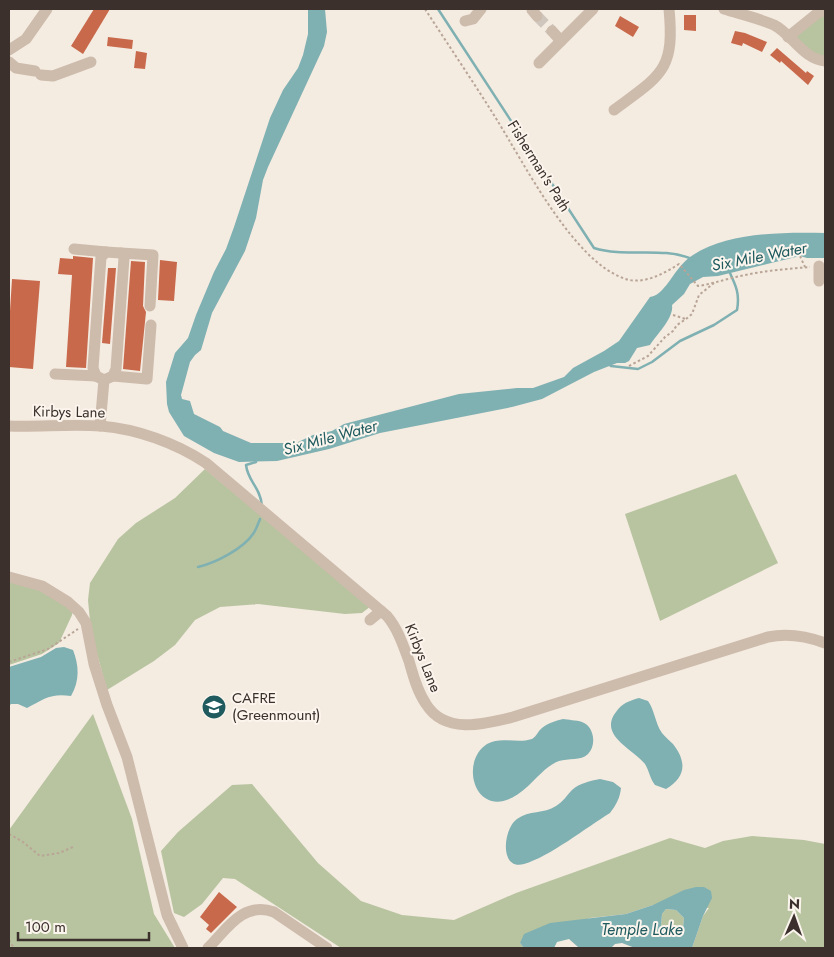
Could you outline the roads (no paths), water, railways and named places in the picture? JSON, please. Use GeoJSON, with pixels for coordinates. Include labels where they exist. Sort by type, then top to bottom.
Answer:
{"type":"FeatureCollection","features":[{"type":"Feature","properties":{"kind":"street"},"geometry":{"type":"LineString","coordinates":[[9,50],[26,39],[47,9]]}},
{"type":"Feature","properties":{"kind":"street"},"geometry":{"type":"LineString","coordinates":[[472,23],[480,9]]}},
{"type":"Feature","properties":{"kind":"street"},"geometry":{"type":"LineString","coordinates":[[539,64],[593,9]]}},
{"type":"Feature","properties":{"kind":"street"},"geometry":{"type":"LineString","coordinates":[[614,110],[645,87],[661,72],[669,55],[671,32],[669,9]]}},
{"type":"Feature","properties":{"kind":"street"},"geometry":{"type":"LineString","coordinates":[[725,9],[775,26],[818,60],[825,61]]}},
{"type":"Feature","properties":{"kind":"street"},"geometry":{"type":"LineString","coordinates":[[788,37],[819,12],[825,11]]}},
{"type":"Feature","properties":{"kind":"street"},"geometry":{"type":"LineString","coordinates":[[552,31],[561,41]]}},
{"type":"Feature","properties":{"kind":"street"},"geometry":{"type":"LineString","coordinates":[[9,62],[16,68],[53,76],[91,62]]}},
{"type":"Feature","properties":{"kind":"street"},"geometry":{"type":"LineString","coordinates":[[74,249],[153,255],[150,306]]}},
{"type":"Feature","properties":{"kind":"street"},"geometry":{"type":"LineString","coordinates":[[104,378],[93,368],[102,257],[106,252]]}},
{"type":"Feature","properties":{"kind":"street"},"geometry":{"type":"LineString","coordinates":[[100,426],[104,378],[116,369],[124,258],[121,253]]}},
{"type":"Feature","properties":{"kind":"street"},"geometry":{"type":"LineString","coordinates":[[819,266],[819,281]]}},
{"type":"Feature","properties":{"kind":"street"},"geometry":{"type":"LineString","coordinates":[[55,374],[147,380],[151,325]]}},
{"type":"Feature","properties":{"kind":"street","name":"Kirbys Lane"},"geometry":{"type":"LineString","coordinates":[[9,426],[100,426],[148,436],[192,454],[206,463],[393,622],[404,638],[419,691],[427,706],[440,718],[451,723],[466,725],[483,724],[531,712],[768,637],[791,635],[808,637],[825,643]]}},
{"type":"Feature","properties":{"kind":"street"},"geometry":{"type":"LineString","coordinates":[[9,577],[42,586],[68,602],[79,612],[86,623],[94,664],[127,757],[167,915],[183,948]]}},
{"type":"Feature","properties":{"kind":"street"},"geometry":{"type":"LineString","coordinates":[[370,620],[381,611]]}},
{"type":"Feature","properties":{"kind":"street"},"geometry":{"type":"LineString","coordinates":[[208,948],[244,912],[264,908],[274,912],[327,948]]}},
{"type":"Feature","properties":{"kind":"water","name":"Six Mile Water"},"geometry":{"type":"Polygon","coordinates":[[[308,9],[325,9],[327,32],[324,46],[268,167],[263,180],[256,218],[245,251],[212,313],[201,350],[190,362],[181,395],[182,399],[190,401],[194,414],[220,427],[223,431],[251,443],[296,443],[313,435],[332,431],[344,424],[459,394],[533,388],[564,377],[573,368],[619,341],[650,297],[663,289],[687,259],[707,247],[757,235],[825,233],[825,258],[800,256],[718,276],[703,277],[690,284],[684,294],[672,305],[668,320],[650,345],[637,348],[629,361],[617,363],[594,372],[542,399],[512,407],[380,433],[329,449],[277,461],[239,462],[214,453],[184,436],[169,412],[166,382],[175,353],[188,338],[214,272],[226,249],[270,118],[283,90],[298,68],[303,55],[308,34],[308,9]]]}},
{"type":"Feature","properties":{"kind":"water"},"geometry":{"type":"Polygon","coordinates":[[[64,647],[73,650],[77,667],[76,685],[71,696],[53,696],[27,708],[18,704],[11,704],[9,706],[9,667],[41,657],[56,648],[64,647]]]}},
{"type":"Feature","properties":{"kind":"water"},"geometry":{"type":"Polygon","coordinates":[[[639,698],[648,701],[660,729],[681,757],[681,774],[666,789],[655,785],[645,764],[619,741],[611,728],[612,720],[618,709],[626,703],[639,698]]]}},
{"type":"Feature","properties":{"kind":"water"},"geometry":{"type":"Polygon","coordinates":[[[563,719],[582,722],[589,727],[593,736],[593,746],[588,754],[582,758],[554,763],[510,799],[496,802],[485,798],[477,790],[473,778],[473,765],[478,753],[487,744],[503,740],[521,741],[532,739],[544,726],[563,719]]]}},
{"type":"Feature","properties":{"kind":"water"},"geometry":{"type":"Polygon","coordinates":[[[600,779],[613,782],[621,788],[620,795],[610,813],[545,855],[524,864],[516,864],[510,861],[507,855],[506,839],[512,824],[517,819],[526,814],[547,810],[556,806],[578,786],[600,779]]]}},
{"type":"Feature","properties":{"kind":"water","name":"Temple Lake"},"geometry":{"type":"Polygon","coordinates":[[[704,887],[711,891],[712,898],[703,916],[692,948],[635,948],[622,943],[615,944],[611,948],[585,948],[578,947],[569,939],[557,942],[554,948],[524,948],[520,943],[524,934],[550,923],[626,914],[653,905],[684,890],[704,887]],[[666,909],[662,914],[661,927],[667,933],[677,935],[683,928],[684,918],[676,910],[666,909]]]}},
{"type":"Feature","properties":{"kind":"waterway"},"geometry":{"type":"LineString","coordinates":[[438,9],[594,248],[618,252],[668,253],[692,259]]}},
{"type":"Feature","properties":{"kind":"waterway","name":"Six Mile Water"},"geometry":{"type":"LineString","coordinates":[[609,364],[611,366],[638,369],[652,362],[680,341],[714,325],[737,310],[737,290],[729,271]]}},
{"type":"Feature","properties":{"kind":"waterway"},"geometry":{"type":"LineString","coordinates":[[256,461],[246,465],[249,476],[261,499],[262,506]]}},
{"type":"Feature","properties":{"kind":"waterway"},"geometry":{"type":"LineString","coordinates":[[198,567],[220,559],[243,545],[254,532],[260,519]]}},
{"type":"Feature","properties":{"kind":"tunnel"},"geometry":{"type":"LineString","coordinates":[[537,16],[552,31]]}},
{"type":"Feature","properties":{"kind":"place","name":"CAFRE (Greenmount)"},"geometry":{"type":"Point","coordinates":[214,707]}}]}
